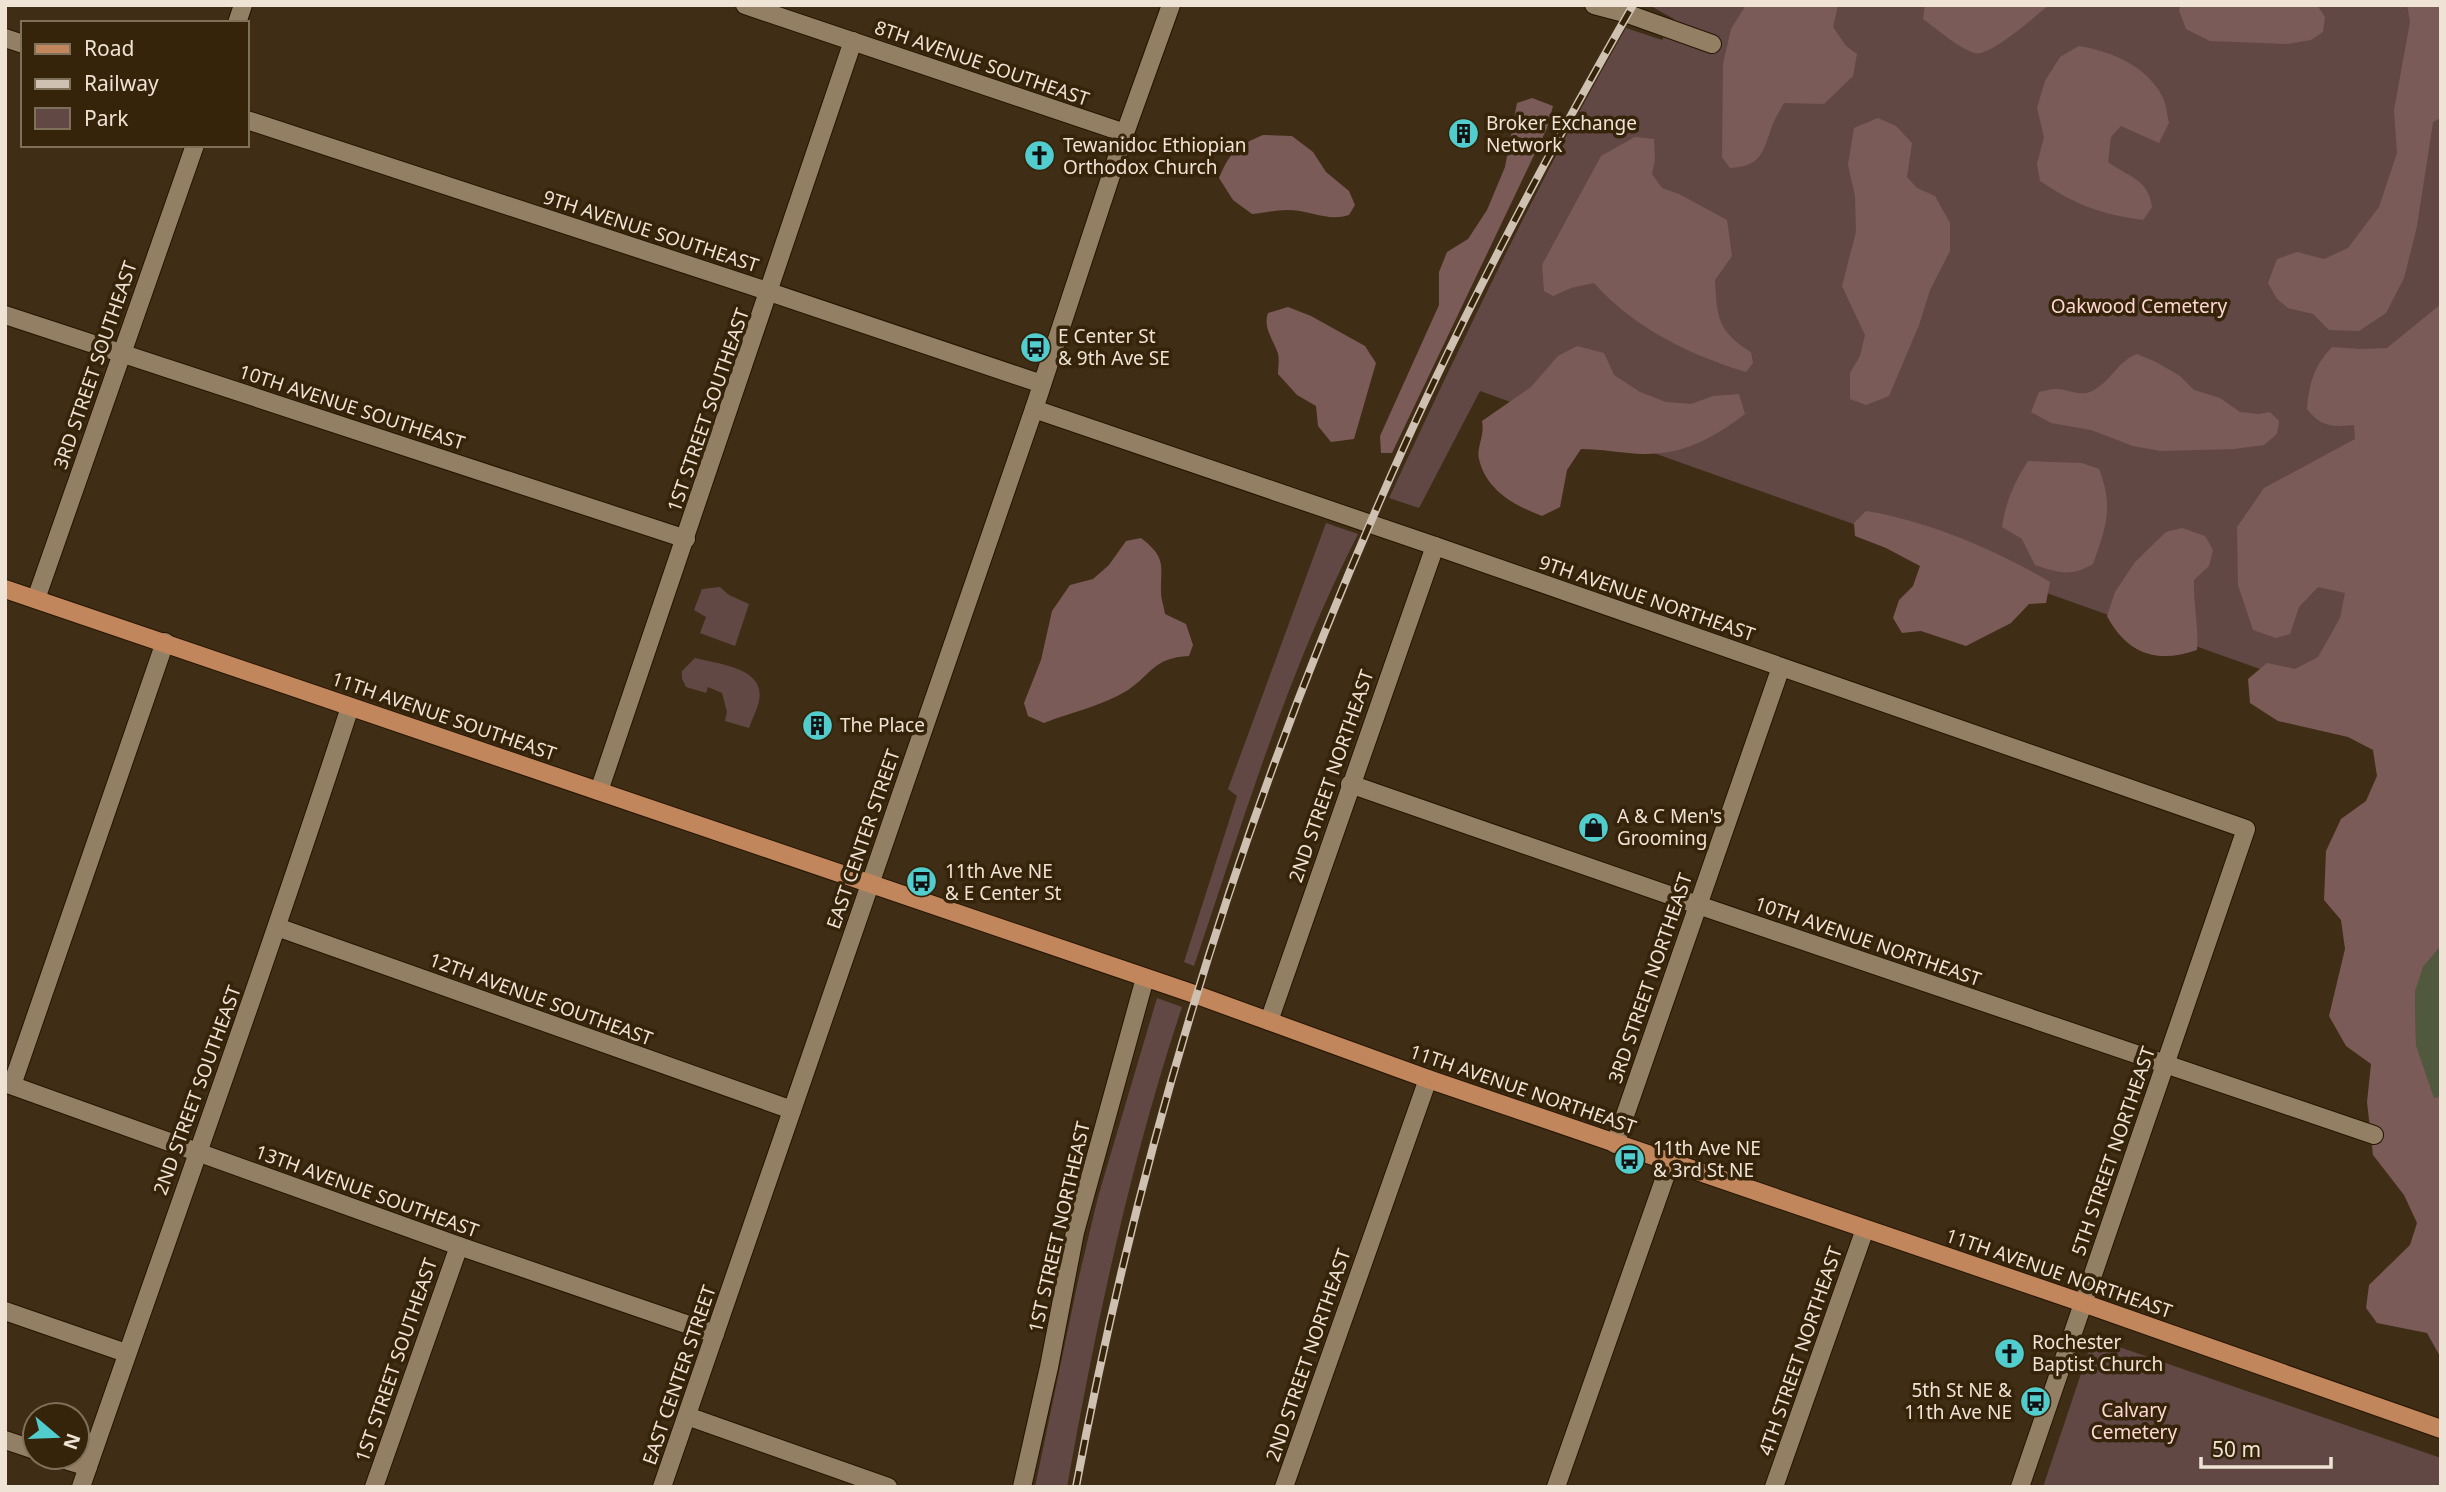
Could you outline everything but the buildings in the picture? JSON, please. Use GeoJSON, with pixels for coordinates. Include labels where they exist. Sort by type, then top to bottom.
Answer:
{"type":"FeatureCollection","features":[{"type":"Feature","properties":{"kind":"main road","name":"11TH AVENUE SOUTHEAST"},"geometry":{"type":"LineString","coordinates":[[5,589],[869,883]]}},
{"type":"Feature","properties":{"kind":"main road","name":"11TH AVENUE NORTHEAST"},"geometry":{"type":"LineString","coordinates":[[869,883],[1670,1163],[2083,1303],[2438,1429]]}},
{"type":"Feature","properties":{"kind":"street","name":"8TH AVENUE SOUTHEAST"},"geometry":{"type":"LineString","coordinates":[[745,5],[1125,133]]}},
{"type":"Feature","properties":{"kind":"street","name":"EAST CENTER STREET"},"geometry":{"type":"LineString","coordinates":[[662,1487],[1171,5]]}},
{"type":"Feature","properties":{"kind":"street"},"geometry":{"type":"LineString","coordinates":[[1594,5],[1628,14],[1712,44]]}},
{"type":"Feature","properties":{"kind":"street","name":"1ST STREET SOUTHEAST"},"geometry":{"type":"LineString","coordinates":[[599,791],[853,41]]}},
{"type":"Feature","properties":{"kind":"street","name":"9TH AVENUE SOUTHEAST"},"geometry":{"type":"LineString","coordinates":[[248,120],[1042,384]]}},
{"type":"Feature","properties":{"kind":"street","name":"3RD STREET SOUTHEAST"},"geometry":{"type":"LineString","coordinates":[[36,599],[194,147]]}},
{"type":"Feature","properties":{"kind":"street","name":"10TH AVENUE SOUTHEAST"},"geometry":{"type":"LineString","coordinates":[[5,314],[686,539]]}},
{"type":"Feature","properties":{"kind":"street","name":"9TH AVENUE NORTHEAST"},"geometry":{"type":"LineString","coordinates":[[1034,409],[1435,546],[2246,830]]}},
{"type":"Feature","properties":{"kind":"street","name":"2ND STREET NORTHEAST"},"geometry":{"type":"LineString","coordinates":[[1269,1021],[1435,546]]}},
{"type":"Feature","properties":{"kind":"street"},"geometry":{"type":"LineString","coordinates":[[9,1084],[164,642]]}},
{"type":"Feature","properties":{"kind":"street","name":"3RD STREET NORTHEAST"},"geometry":{"type":"LineString","coordinates":[[1615,1143],[1780,667]]}},
{"type":"Feature","properties":{"kind":"street","name":"2ND STREET SOUTHEAST"},"geometry":{"type":"LineString","coordinates":[[91,1458],[277,927],[350,707]]}},
{"type":"Feature","properties":{"kind":"street","name":"10TH AVENUE NORTHEAST"},"geometry":{"type":"LineString","coordinates":[[1350,784],[2374,1135]]}},
{"type":"Feature","properties":{"kind":"street","name":"5TH STREET NORTHEAST"},"geometry":{"type":"LineString","coordinates":[[2020,1487],[2246,830]]}},
{"type":"Feature","properties":{"kind":"street","name":"12TH AVENUE SOUTHEAST"},"geometry":{"type":"LineString","coordinates":[[277,927],[792,1110]]}},
{"type":"Feature","properties":{"kind":"street","name":"1ST STREET NORTHEAST"},"geometry":{"type":"LineString","coordinates":[[1022,1487],[1075,1232],[1145,978]]}},
{"type":"Feature","properties":{"kind":"street","name":"2ND STREET NORTHEAST"},"geometry":{"type":"LineString","coordinates":[[1284,1487],[1428,1079]]}},
{"type":"Feature","properties":{"kind":"street","name":"13TH AVENUE SOUTHEAST"},"geometry":{"type":"LineString","coordinates":[[9,1084],[458,1246],[715,1334]]}},
{"type":"Feature","properties":{"kind":"street"},"geometry":{"type":"LineString","coordinates":[[1556,1487],[1670,1163]]}},
{"type":"Feature","properties":{"kind":"street","name":"4TH STREET NORTHEAST"},"geometry":{"type":"LineString","coordinates":[[1774,1487],[1865,1229]]}},
{"type":"Feature","properties":{"kind":"street","name":"1ST STREET SOUTHEAST"},"geometry":{"type":"LineString","coordinates":[[374,1487],[458,1246]]}},
{"type":"Feature","properties":{"kind":"street"},"geometry":{"type":"LineString","coordinates":[[5,1311],[126,1353]]}},
{"type":"Feature","properties":{"kind":"street"},"geometry":{"type":"LineString","coordinates":[[687,1416],[888,1487]]}},
{"type":"Feature","properties":{"kind":"green space","name":"Oakwood Cemetery"},"geometry":{"type":"Polygon","coordinates":[[[1649,5],[2441,5],[2441,1265],[2399,960],[2420,726],[1480,391],[1419,508],[1389,498],[1532,202],[1626,28],[1662,40],[1674,19],[1649,5]]]}},
{"type":"Feature","properties":{"kind":"green space"},"geometry":{"type":"Polygon","coordinates":[[[1326,523],[1358,534],[1288,693],[1194,966],[1184,962],[1237,796],[1228,789],[1326,523]]]}},
{"type":"Feature","properties":{"kind":"green space"},"geometry":{"type":"Polygon","coordinates":[[[720,587],[729,595],[749,604],[735,646],[700,633],[706,617],[694,610],[702,589],[720,587]]]}},
{"type":"Feature","properties":{"kind":"green space"},"geometry":{"type":"Polygon","coordinates":[[[695,658],[738,669],[755,681],[759,690],[759,701],[749,728],[725,721],[727,712],[722,693],[708,687],[706,693],[686,687],[682,671],[695,658]]]}},
{"type":"Feature","properties":{"kind":"green space"},"geometry":{"type":"Polygon","coordinates":[[[1157,998],[1182,1007],[1130,1185],[1090,1366],[1067,1487],[1035,1487],[1098,1197],[1157,998]]]}},
{"type":"Feature","properties":{"kind":"green space","name":"Calvary Cemetery"},"geometry":{"type":"Polygon","coordinates":[[[2093,1338],[2441,1458],[2441,1487],[2043,1487],[2093,1338]]]}},
{"type":"Feature","properties":{"kind":"shaded area"},"geometry":{"type":"Polygon","coordinates":[[[1746,5],[1838,5],[1833,27],[1846,46],[1857,54],[1853,76],[1824,104],[1784,103],[1758,158],[1748,165],[1730,168],[1722,157],[1723,64],[1731,29],[1746,5]]]}},
{"type":"Feature","properties":{"kind":"shaded area"},"geometry":{"type":"Polygon","coordinates":[[[1925,5],[2049,5],[1991,49],[1975,53],[1955,43],[1923,19],[1925,5]]]}},
{"type":"Feature","properties":{"kind":"shaded area"},"geometry":{"type":"Polygon","coordinates":[[[2181,5],[2317,5],[2325,17],[2323,32],[2311,40],[2287,44],[2210,41],[2186,29],[2179,10],[2181,5]]]}},
{"type":"Feature","properties":{"kind":"shaded area"},"geometry":{"type":"Polygon","coordinates":[[[2407,5],[2441,5],[2441,118],[2433,122],[2417,226],[2404,278],[2386,313],[2359,331],[2329,330],[2313,314],[2288,308],[2277,299],[2268,283],[2277,259],[2297,252],[2324,259],[2348,248],[2379,207],[2397,153],[2394,110],[2410,22],[2407,5]]]}},
{"type":"Feature","properties":{"kind":"shaded area"},"geometry":{"type":"Polygon","coordinates":[[[2079,46],[2115,56],[2137,68],[2155,85],[2163,99],[2169,123],[2159,143],[2121,126],[2111,137],[2108,162],[2142,184],[2150,197],[2152,207],[2143,220],[2089,207],[2040,181],[2037,164],[2044,137],[2037,108],[2045,81],[2060,57],[2079,46]]]}},
{"type":"Feature","properties":{"kind":"shaded area"},"geometry":{"type":"Polygon","coordinates":[[[1532,98],[1553,106],[1547,128],[1392,453],[1381,453],[1380,436],[1439,305],[1439,272],[1447,252],[1468,239],[1487,210],[1505,167],[1517,103],[1532,98]]]}},
{"type":"Feature","properties":{"kind":"shaded area"},"geometry":{"type":"Polygon","coordinates":[[[1878,118],[1896,126],[1912,143],[1907,177],[1917,188],[1935,196],[1950,223],[1950,251],[1930,290],[1919,325],[1889,396],[1866,405],[1850,399],[1850,373],[1860,356],[1865,335],[1842,286],[1856,232],[1855,196],[1848,165],[1854,128],[1878,118]]]}},
{"type":"Feature","properties":{"kind":"shaded area"},"geometry":{"type":"Polygon","coordinates":[[[1263,135],[1292,136],[1313,152],[1326,172],[1349,191],[1355,205],[1349,215],[1334,217],[1287,210],[1252,214],[1233,200],[1219,178],[1223,169],[1235,151],[1263,135]]]}},
{"type":"Feature","properties":{"kind":"shaded area"},"geometry":{"type":"Polygon","coordinates":[[[1635,137],[1654,139],[1655,159],[1652,174],[1662,188],[1679,194],[1727,220],[1732,256],[1715,280],[1718,314],[1731,337],[1751,352],[1753,363],[1746,372],[1704,357],[1664,338],[1627,314],[1594,283],[1571,288],[1553,296],[1544,291],[1542,265],[1601,156],[1635,137]]]}},
{"type":"Feature","properties":{"kind":"shaded area"},"geometry":{"type":"Polygon","coordinates":[[[2441,304],[2441,947],[2423,967],[2415,1001],[2416,1045],[2434,1097],[2441,1097],[2441,1358],[2427,1333],[2377,1323],[2366,1308],[2369,1285],[2410,1245],[2417,1223],[2404,1195],[2373,1155],[2367,1102],[2371,1064],[2346,1046],[2329,1016],[2345,949],[2341,920],[2324,900],[2326,851],[2341,819],[2366,801],[2377,776],[2373,750],[2348,737],[2278,721],[2250,703],[2248,679],[2267,663],[2295,669],[2318,657],[2340,618],[2345,593],[2318,587],[2299,607],[2290,634],[2276,638],[2253,630],[2238,585],[2237,527],[2264,488],[2355,439],[2354,425],[2339,426],[2322,422],[2307,409],[2314,375],[2332,347],[2387,348],[2441,304]]]}},
{"type":"Feature","properties":{"kind":"shaded area"},"geometry":{"type":"Polygon","coordinates":[[[1288,307],[1311,316],[1365,346],[1376,363],[1354,439],[1331,442],[1318,426],[1316,406],[1297,395],[1278,374],[1278,353],[1267,328],[1267,318],[1268,313],[1288,307]]]}},
{"type":"Feature","properties":{"kind":"shaded area"},"geometry":{"type":"Polygon","coordinates":[[[1577,346],[1604,353],[1614,375],[1640,392],[1666,402],[1691,404],[1713,396],[1739,394],[1745,414],[1709,438],[1670,452],[1641,454],[1581,449],[1567,470],[1560,507],[1542,516],[1532,512],[1512,502],[1488,480],[1478,455],[1482,421],[1531,387],[1558,356],[1577,346]]]}},
{"type":"Feature","properties":{"kind":"shaded area"},"geometry":{"type":"Polygon","coordinates":[[[2137,354],[2180,376],[2194,390],[2220,398],[2240,412],[2270,412],[2279,421],[2277,434],[2264,445],[2234,449],[2161,451],[2133,446],[2091,430],[2051,423],[2031,412],[2039,392],[2056,389],[2089,392],[2100,386],[2125,361],[2137,354]]]}},
{"type":"Feature","properties":{"kind":"shaded area"},"geometry":{"type":"Polygon","coordinates":[[[2028,461],[2082,463],[2099,469],[2104,482],[2107,506],[2102,539],[2093,564],[2071,572],[2035,565],[2022,539],[2002,527],[2011,492],[2028,461]]]}},
{"type":"Feature","properties":{"kind":"shaded area"},"geometry":{"type":"Polygon","coordinates":[[[1866,511],[1937,529],[2007,559],[2050,582],[2046,603],[2029,604],[2011,623],[1966,646],[1921,631],[1902,633],[1893,618],[1899,600],[1913,586],[1920,566],[1855,536],[1854,523],[1866,511]]]}},
{"type":"Feature","properties":{"kind":"shaded area"},"geometry":{"type":"Polygon","coordinates":[[[2182,528],[2205,536],[2213,550],[2209,566],[2194,580],[2197,650],[2169,656],[2144,652],[2124,639],[2107,616],[2115,592],[2135,562],[2166,532],[2182,528]]]}},
{"type":"Feature","properties":{"kind":"shaded area"},"geometry":{"type":"Polygon","coordinates":[[[1141,538],[1155,551],[1160,562],[1161,595],[1165,614],[1186,624],[1193,645],[1189,656],[1160,663],[1128,690],[1098,705],[1044,723],[1028,716],[1024,703],[1041,660],[1052,611],[1070,585],[1093,579],[1109,565],[1126,541],[1141,538]]]}},
{"type":"Feature","properties":{"kind":"shaded area"},"geometry":{"type":"Polygon","coordinates":[[[2441,945],[2441,1097],[2434,1098],[2416,1045],[2415,991],[2423,967],[2441,945]]]}},
{"type":"Feature","properties":{"kind":"railway"},"geometry":{"type":"LineString","coordinates":[[1076,1487],[1101,1361],[1163,1110],[1199,986],[1282,742],[1379,503],[1467,313],[1564,127],[1633,5]]}},
{"type":"Feature","properties":{"kind":"place","name":"Broker Exchange Network"},"geometry":{"type":"Point","coordinates":[1463,134]}},
{"type":"Feature","properties":{"kind":"place","name":"Tewanidoc Ethiopian Orthodox Church"},"geometry":{"type":"Point","coordinates":[1040,156]}},
{"type":"Feature","properties":{"kind":"place","name":"E Center St & 9th Ave SE"},"geometry":{"type":"Point","coordinates":[1035,347]}},
{"type":"Feature","properties":{"kind":"place","name":"The Place"},"geometry":{"type":"Point","coordinates":[817,725]}},
{"type":"Feature","properties":{"kind":"place","name":"A & C Men's Grooming"},"geometry":{"type":"Point","coordinates":[1594,827]}},
{"type":"Feature","properties":{"kind":"place","name":"11th Ave NE & E Center St"},"geometry":{"type":"Point","coordinates":[922,882]}},
{"type":"Feature","properties":{"kind":"place","name":"11th Ave NE & 3rd St NE"},"geometry":{"type":"Point","coordinates":[1630,1159]}},
{"type":"Feature","properties":{"kind":"place","name":"Rochester Baptist Church"},"geometry":{"type":"Point","coordinates":[2009,1353]}},
{"type":"Feature","properties":{"kind":"place","name":"5th St NE & 11th Ave NE"},"geometry":{"type":"Point","coordinates":[2035,1401]}}]}
